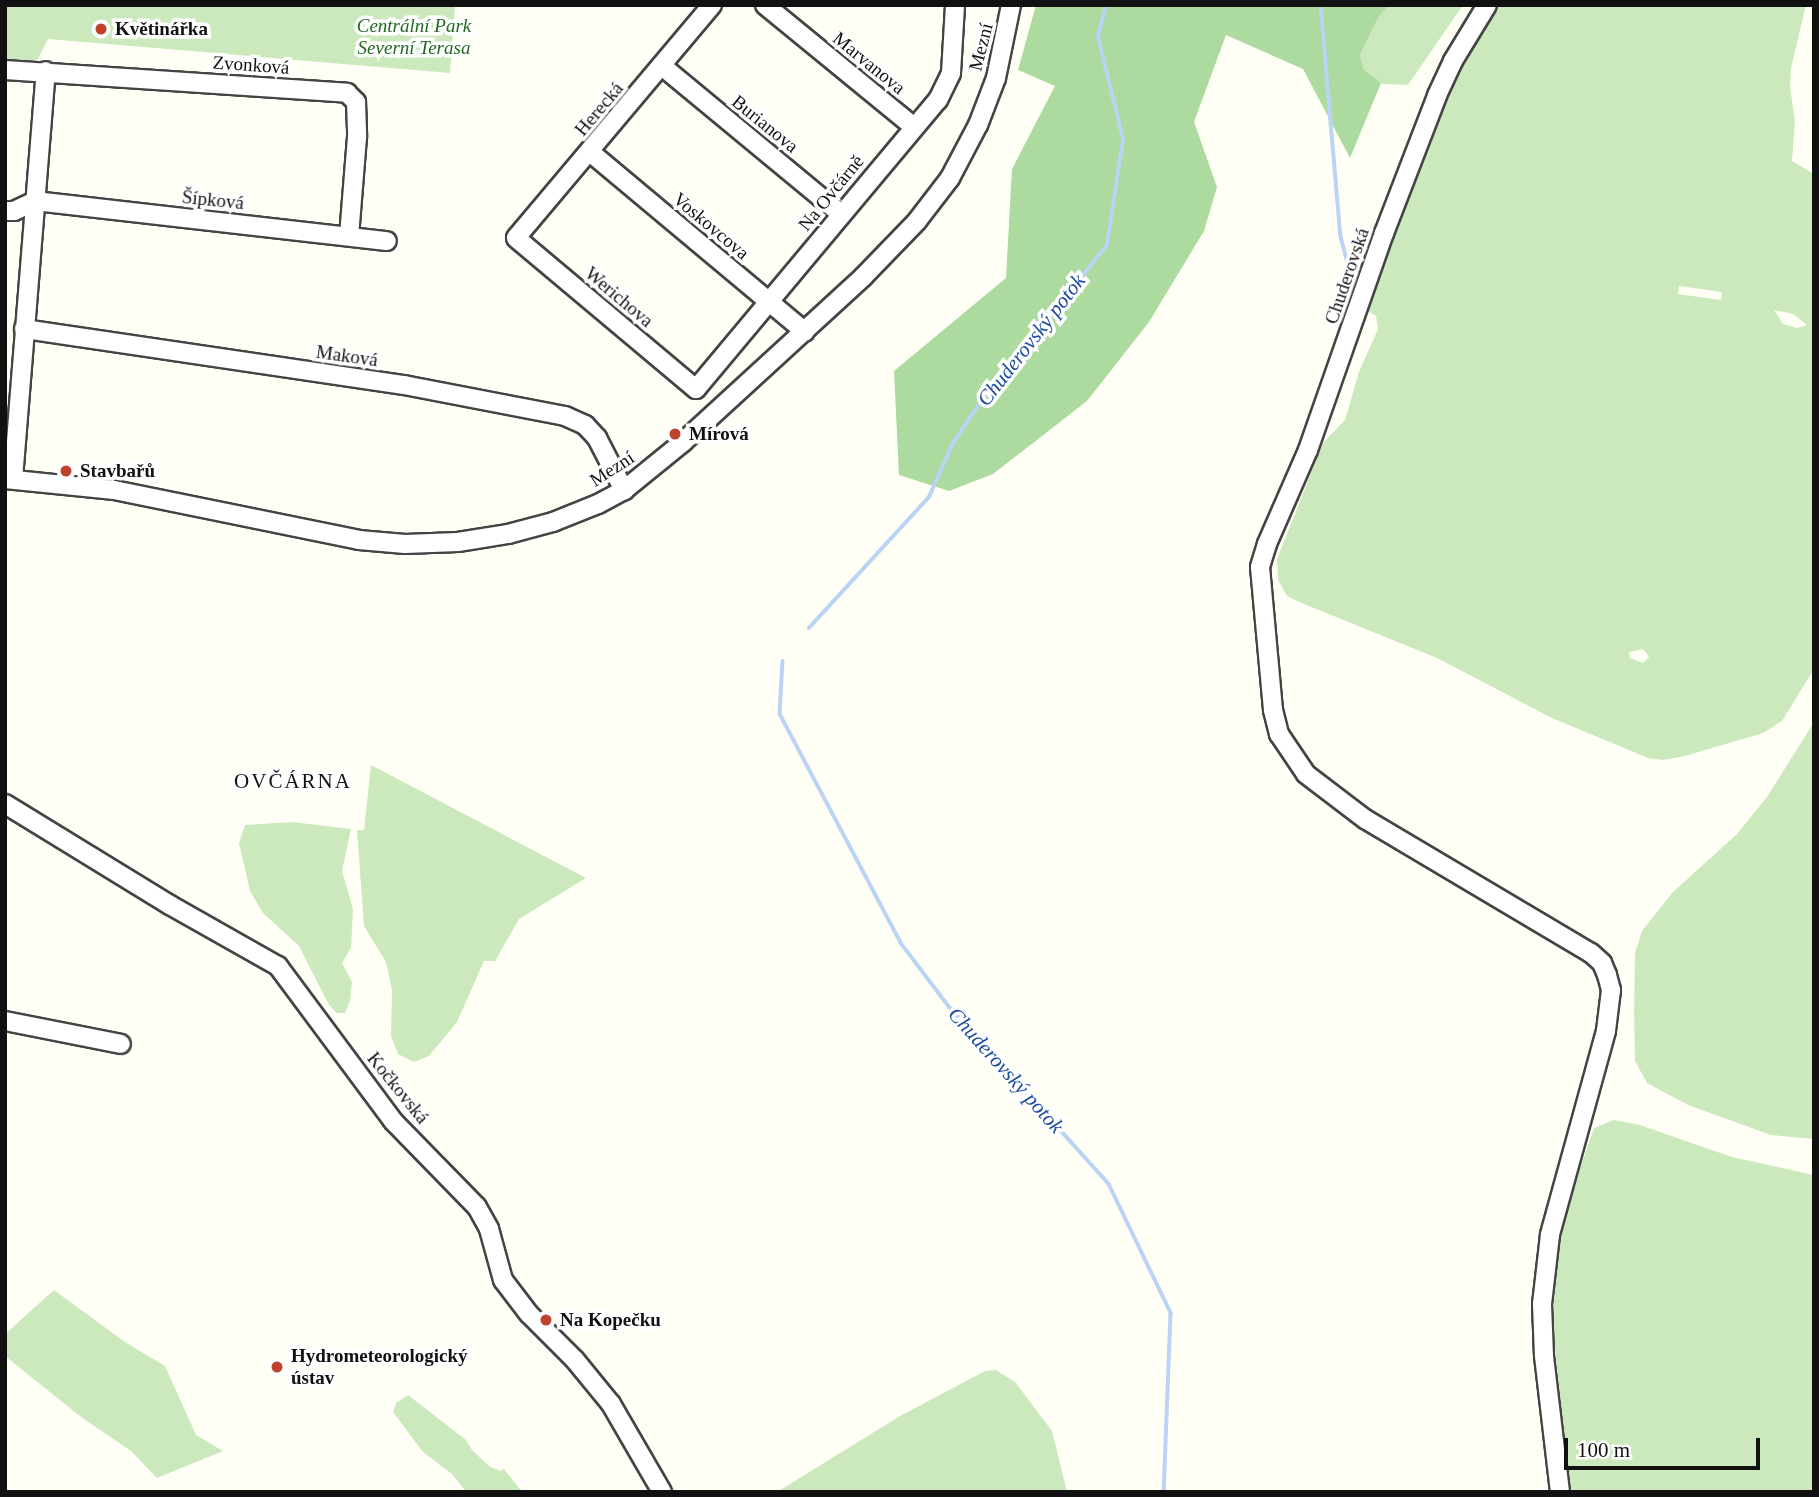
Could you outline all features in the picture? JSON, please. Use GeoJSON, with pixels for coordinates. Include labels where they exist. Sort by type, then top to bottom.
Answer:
{"type":"FeatureCollection","features":[{"type":"Feature","properties":{"kind":"street","name":"Herecká"},"geometry":{"type":"LineString","coordinates":[[516,238],[712,5]]}},
{"type":"Feature","properties":{"kind":"street","name":"Marvanova"},"geometry":{"type":"LineString","coordinates":[[765,5],[913,126]]}},
{"type":"Feature","properties":{"kind":"street","name":"Na Ovčárně"},"geometry":{"type":"LineString","coordinates":[[696,389],[913,126],[938,100],[951,73],[955,5]]}},
{"type":"Feature","properties":{"kind":"street","name":"Mezní"},"geometry":{"type":"LineString","coordinates":[[9,479],[125,492],[359,540],[405,544],[458,542],[508,534],[553,522],[624,490],[683,442],[805,332],[917,221],[950,178],[978,125],[996,78],[1011,5]]}},
{"type":"Feature","properties":{"kind":"street","name":"Chuderovská"},"geometry":{"type":"LineString","coordinates":[[1488,5],[1453,61],[1437,96],[1363,292],[1308,450],[1260,566],[1273,710],[1279,734],[1306,774],[1365,819],[1591,953],[1602,963],[1607,975],[1610,1007],[1603,1044],[1550,1234],[1542,1304],[1560,1492]]}},
{"type":"Feature","properties":{"kind":"street","name":"Burianova"},"geometry":{"type":"LineString","coordinates":[[662,66],[841,214]]}},
{"type":"Feature","properties":{"kind":"street","name":"Zvonková"},"geometry":{"type":"LineString","coordinates":[[5,70],[347,93],[356,102],[349,236]]}},
{"type":"Feature","properties":{"kind":"street"},"geometry":{"type":"LineString","coordinates":[[9,479],[46,71]]}},
{"type":"Feature","properties":{"kind":"street","name":"Voskovcova"},"geometry":{"type":"LineString","coordinates":[[590,152],[805,332]]}},
{"type":"Feature","properties":{"kind":"street"},"geometry":{"type":"LineString","coordinates":[[5,211],[14,211],[35,201]]}},
{"type":"Feature","properties":{"kind":"street","name":"Šípková"},"geometry":{"type":"LineString","coordinates":[[35,201],[387,241]]}},
{"type":"Feature","properties":{"kind":"street","name":"Werichova"},"geometry":{"type":"LineString","coordinates":[[516,238],[696,389]]}},
{"type":"Feature","properties":{"kind":"street","name":"Maková"},"geometry":{"type":"LineString","coordinates":[[24,329],[406,386],[565,416],[585,425],[597,438],[624,490]]}},
{"type":"Feature","properties":{"kind":"street","name":"Kočkovská"},"geometry":{"type":"LineString","coordinates":[[5,804],[170,905],[278,966],[393,1121],[456,1182],[477,1207],[489,1229],[503,1280],[529,1314],[575,1360],[611,1404],[662,1492]]}},
{"type":"Feature","properties":{"kind":"street"},"geometry":{"type":"LineString","coordinates":[[5,1021],[121,1044]]}},
{"type":"Feature","properties":{"kind":"green space","name":"Centrální Park Severní Terasa"},"geometry":{"type":"Polygon","coordinates":[[[5,5],[455,5],[450,73],[48,39],[37,61],[5,64],[5,5]]]}},
{"type":"Feature","properties":{"kind":"green space"},"geometry":{"type":"Polygon","coordinates":[[[1036,5],[1389,5],[1378,18],[1360,55],[1364,70],[1381,83],[1350,158],[1303,69],[1226,35],[1194,122],[1217,187],[1204,231],[1149,322],[1087,401],[993,474],[949,491],[899,475],[894,371],[1006,278],[1012,169],[1055,86],[1018,70],[1036,5]]]}},
{"type":"Feature","properties":{"kind":"green space"},"geometry":{"type":"Polygon","coordinates":[[[1389,5],[1463,5],[1408,85],[1383,84],[1373,80],[1364,70],[1360,55],[1378,18],[1389,5]]]}},
{"type":"Feature","properties":{"kind":"green space"},"geometry":{"type":"Polygon","coordinates":[[[1498,5],[1806,5],[1791,68],[1790,86],[1795,122],[1792,161],[1814,174],[1814,669],[1782,721],[1763,733],[1685,756],[1663,760],[1648,758],[1552,718],[1437,658],[1299,602],[1287,596],[1278,580],[1277,559],[1323,443],[1345,420],[1359,372],[1378,329],[1376,316],[1364,309],[1413,183],[1442,93],[1498,5]],[[1679,286],[1678,294],[1721,300],[1722,292],[1679,286]],[[1774,310],[1783,324],[1797,328],[1807,325],[1793,314],[1774,310]],[[1643,649],[1629,652],[1630,658],[1643,663],[1649,657],[1643,649]]]}},
{"type":"Feature","properties":{"kind":"green space"},"geometry":{"type":"Polygon","coordinates":[[[1814,722],[1814,1139],[1771,1135],[1688,1105],[1647,1083],[1635,1061],[1634,1011],[1635,953],[1642,931],[1673,892],[1737,834],[1767,797],[1814,722]]]}},
{"type":"Feature","properties":{"kind":"green space"},"geometry":{"type":"Polygon","coordinates":[[[371,765],[586,878],[519,919],[495,961],[484,961],[457,1022],[429,1056],[414,1062],[398,1054],[391,1036],[392,990],[386,962],[364,926],[357,830],[364,830],[371,765]]]}},
{"type":"Feature","properties":{"kind":"green space"},"geometry":{"type":"Polygon","coordinates":[[[292,822],[351,829],[342,871],[353,909],[351,948],[342,963],[352,982],[350,1001],[345,1013],[337,1013],[329,1005],[299,946],[263,913],[250,891],[239,843],[245,825],[292,822]]]}},
{"type":"Feature","properties":{"kind":"green space"},"geometry":{"type":"Polygon","coordinates":[[[1614,1120],[1640,1125],[1732,1157],[1814,1175],[1814,1492],[1570,1492],[1553,1329],[1557,1235],[1594,1128],[1614,1120]]]}},
{"type":"Feature","properties":{"kind":"green space"},"geometry":{"type":"Polygon","coordinates":[[[54,1290],[125,1342],[165,1366],[196,1435],[223,1451],[157,1478],[131,1451],[81,1417],[5,1356],[5,1334],[54,1290]]]}},
{"type":"Feature","properties":{"kind":"green space"},"geometry":{"type":"Polygon","coordinates":[[[996,1370],[1015,1382],[1052,1431],[1067,1492],[777,1492],[900,1416],[985,1371],[996,1370]]]}},
{"type":"Feature","properties":{"kind":"green space"},"geometry":{"type":"Polygon","coordinates":[[[408,1395],[466,1440],[472,1450],[489,1466],[500,1471],[504,1469],[522,1492],[466,1492],[452,1474],[423,1452],[393,1412],[396,1403],[408,1395]]]}},
{"type":"Feature","properties":{"kind":"waterway","name":"Chuderovský potok"},"geometry":{"type":"LineString","coordinates":[[809,628],[929,497],[953,443],[980,403],[1107,245],[1123,139],[1098,37],[1106,5]]}},
{"type":"Feature","properties":{"kind":"waterway"},"geometry":{"type":"LineString","coordinates":[[1321,5],[1341,237],[1356,293]]}},
{"type":"Feature","properties":{"kind":"waterway","name":"Chuderovský potok"},"geometry":{"type":"LineString","coordinates":[[783,661],[780,714],[901,943],[951,1009],[1109,1184],[1171,1313],[1164,1492]]}},
{"type":"Feature","properties":{"kind":"place","name":"Květinářka"},"geometry":{"type":"Point","coordinates":[101,29]}},
{"type":"Feature","properties":{"kind":"place","name":"Mírová"},"geometry":{"type":"Point","coordinates":[675,434]}},
{"type":"Feature","properties":{"kind":"place","name":"Stavbařů"},"geometry":{"type":"Point","coordinates":[66,471]}},
{"type":"Feature","properties":{"kind":"place","name":"Na Kopečku"},"geometry":{"type":"Point","coordinates":[546,1320]}},
{"type":"Feature","properties":{"kind":"place","name":"Hydrometeorologický ústav"},"geometry":{"type":"Point","coordinates":[277,1367]}},
{"type":"Feature","properties":{"kind":"district","name":"OVČÁRNA"},"geometry":{"type":"Point","coordinates":[293,781]}}]}
